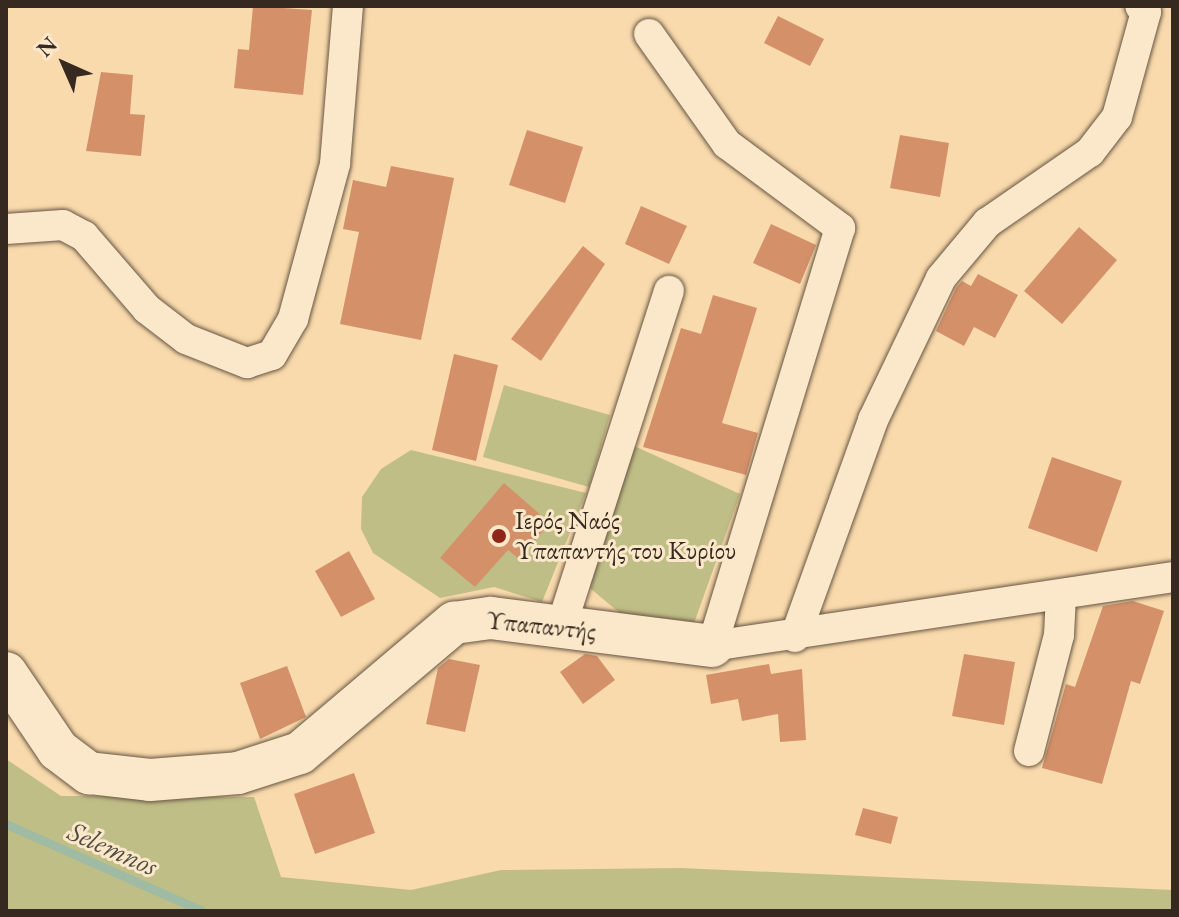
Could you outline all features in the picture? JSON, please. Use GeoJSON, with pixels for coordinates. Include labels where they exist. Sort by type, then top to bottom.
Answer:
{"type":"FeatureCollection","features":[{"type":"Feature","properties":{"kind":"street"},"geometry":{"type":"LineString","coordinates":[[6,229],[63,225],[84,236],[147,309],[186,339],[247,363],[272,355],[293,319],[335,164],[348,6]]}},
{"type":"Feature","properties":{"kind":"street"},"geometry":{"type":"LineString","coordinates":[[795,637],[873,420],[941,278],[987,223],[1090,152],[1117,117],[1146,12],[1140,6]]}},
{"type":"Feature","properties":{"kind":"street"},"geometry":{"type":"LineString","coordinates":[[649,34],[727,144],[840,228],[712,646]]}},
{"type":"Feature","properties":{"kind":"street"},"geometry":{"type":"LineString","coordinates":[[562,624],[669,291]]}},
{"type":"Feature","properties":{"kind":"street","name":"Υπαπαντής"},"geometry":{"type":"LineString","coordinates":[[6,673],[58,750],[89,773],[202,777],[268,767],[300,753],[454,623],[562,624],[712,646],[795,637],[1173,577]]}},
{"type":"Feature","properties":{"kind":"street"},"geometry":{"type":"LineString","coordinates":[[1029,751],[1059,635],[1061,595]]}},
{"type":"Feature","properties":{"kind":"shaded area"},"geometry":{"type":"Polygon","coordinates":[[[504,385],[610,415],[589,487],[483,457],[504,385]]]}},
{"type":"Feature","properties":{"kind":"shaded area"},"geometry":{"type":"Polygon","coordinates":[[[632,445],[740,494],[692,629],[627,619],[591,589],[588,579],[632,445]]]}},
{"type":"Feature","properties":{"kind":"shaded area"},"geometry":{"type":"Polygon","coordinates":[[[411,450],[586,493],[542,602],[494,587],[440,598],[373,553],[361,529],[362,497],[381,469],[411,450]]]}},
{"type":"Feature","properties":{"kind":"shaded area"},"geometry":{"type":"Polygon","coordinates":[[[6,759],[61,796],[254,797],[281,877],[411,890],[501,870],[681,868],[1173,890],[1173,911],[6,911],[6,759]]]}},
{"type":"Feature","properties":{"kind":"building"},"geometry":{"type":"Polygon","coordinates":[[[253,6],[312,10],[303,95],[234,88],[238,49],[249,50],[253,6]]]}},
{"type":"Feature","properties":{"kind":"building"},"geometry":{"type":"Polygon","coordinates":[[[778,16],[824,39],[810,66],[764,43],[778,16]]]}},
{"type":"Feature","properties":{"kind":"building"},"geometry":{"type":"Polygon","coordinates":[[[101,72],[133,75],[130,114],[145,115],[141,156],[86,151],[101,72]]]}},
{"type":"Feature","properties":{"kind":"building"},"geometry":{"type":"Polygon","coordinates":[[[527,130],[583,147],[565,203],[509,185],[527,130]]]}},
{"type":"Feature","properties":{"kind":"building"},"geometry":{"type":"Polygon","coordinates":[[[900,135],[949,143],[940,197],[890,188],[900,135]]]}},
{"type":"Feature","properties":{"kind":"building"},"geometry":{"type":"Polygon","coordinates":[[[391,166],[454,178],[421,340],[340,324],[359,232],[343,229],[353,180],[386,187],[391,166]]]}},
{"type":"Feature","properties":{"kind":"building"},"geometry":{"type":"Polygon","coordinates":[[[641,206],[687,226],[669,264],[625,244],[641,206]]]}},
{"type":"Feature","properties":{"kind":"building"},"geometry":{"type":"Polygon","coordinates":[[[771,224],[816,245],[800,284],[753,263],[771,224]]]}},
{"type":"Feature","properties":{"kind":"building"},"geometry":{"type":"Polygon","coordinates":[[[1079,227],[1117,260],[1062,324],[1024,291],[1079,227]]]}},
{"type":"Feature","properties":{"kind":"building"},"geometry":{"type":"Polygon","coordinates":[[[583,246],[605,264],[541,361],[511,339],[583,246]]]}},
{"type":"Feature","properties":{"kind":"building"},"geometry":{"type":"Polygon","coordinates":[[[978,274],[1018,295],[995,338],[974,327],[964,346],[936,331],[956,288],[962,281],[971,286],[978,274]]]}},
{"type":"Feature","properties":{"kind":"building"},"geometry":{"type":"Polygon","coordinates":[[[713,295],[757,308],[722,423],[758,433],[746,475],[643,447],[681,328],[701,334],[713,295]]]}},
{"type":"Feature","properties":{"kind":"building"},"geometry":{"type":"Polygon","coordinates":[[[454,354],[498,365],[476,461],[432,450],[454,354]]]}},
{"type":"Feature","properties":{"kind":"building"},"geometry":{"type":"Polygon","coordinates":[[[1052,457],[1122,481],[1097,552],[1028,528],[1052,457]]]}},
{"type":"Feature","properties":{"kind":"building","name":"Ιερός Ναός Υπαπαντής του Κυρίου"},"geometry":{"type":"Polygon","coordinates":[[[504,483],[550,523],[519,559],[508,550],[475,587],[440,558],[504,483]]]}},
{"type":"Feature","properties":{"kind":"building"},"geometry":{"type":"Polygon","coordinates":[[[349,551],[375,599],[341,617],[315,571],[349,551]]]}},
{"type":"Feature","properties":{"kind":"building"},"geometry":{"type":"Polygon","coordinates":[[[1133,601],[1164,611],[1140,684],[1131,681],[1102,784],[1042,768],[1066,684],[1075,687],[1103,606],[1133,601]]]}},
{"type":"Feature","properties":{"kind":"building"},"geometry":{"type":"Polygon","coordinates":[[[585,654],[597,656],[615,680],[583,704],[560,672],[585,654]]]}},
{"type":"Feature","properties":{"kind":"building"},"geometry":{"type":"Polygon","coordinates":[[[964,654],[1015,662],[1004,725],[952,716],[964,654]]]}},
{"type":"Feature","properties":{"kind":"building"},"geometry":{"type":"Polygon","coordinates":[[[449,659],[480,665],[465,732],[426,724],[438,668],[449,659]]]}},
{"type":"Feature","properties":{"kind":"building"},"geometry":{"type":"Polygon","coordinates":[[[769,664],[771,674],[802,669],[806,740],[780,742],[778,714],[742,721],[738,699],[711,704],[706,675],[769,664]]]}},
{"type":"Feature","properties":{"kind":"building"},"geometry":{"type":"Polygon","coordinates":[[[287,666],[306,717],[260,739],[240,683],[287,666]]]}},
{"type":"Feature","properties":{"kind":"building"},"geometry":{"type":"Polygon","coordinates":[[[354,773],[375,833],[315,854],[294,794],[354,773]]]}},
{"type":"Feature","properties":{"kind":"building"},"geometry":{"type":"Polygon","coordinates":[[[863,808],[898,817],[891,844],[855,835],[863,808]]]}},
{"type":"Feature","properties":{"kind":"waterway","name":"Selemnos"},"geometry":{"type":"LineString","coordinates":[[6,824],[202,911]]}},
{"type":"Feature","properties":{"kind":"place","name":"Ιερός Ναός Υπαπαντής του Κυρίου"},"geometry":{"type":"Point","coordinates":[499,536]}}]}
